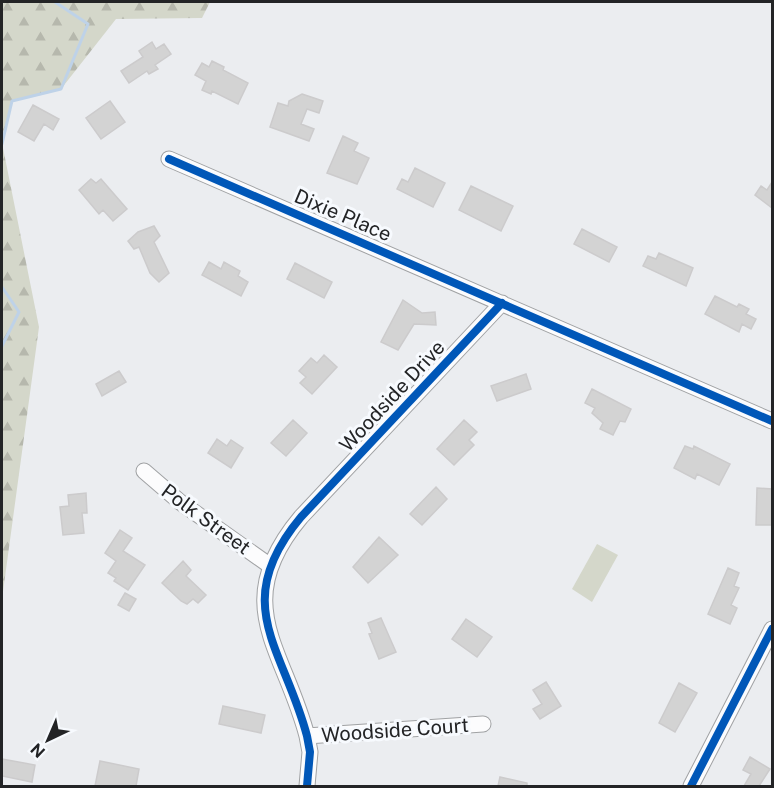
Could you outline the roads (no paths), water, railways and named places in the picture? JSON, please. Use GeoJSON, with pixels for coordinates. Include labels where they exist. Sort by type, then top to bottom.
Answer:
{"type":"FeatureCollection","features":[{"type":"Feature","properties":{"kind":"street","name":"Dixie Place"},"geometry":{"type":"LineString","coordinates":[[169,159],[502,303]]}},
{"type":"Feature","properties":{"kind":"street"},"geometry":{"type":"LineString","coordinates":[[502,303],[772,421]]}},
{"type":"Feature","properties":{"kind":"street","name":"Woodside Drive"},"geometry":{"type":"LineString","coordinates":[[307,786],[310,752],[307,736],[268,628],[265,600],[269,566],[278,547],[301,518],[502,303]]}},
{"type":"Feature","properties":{"kind":"street","name":"Polk Street"},"geometry":{"type":"LineString","coordinates":[[144,471],[180,502],[269,566]]}},
{"type":"Feature","properties":{"kind":"street"},"geometry":{"type":"LineString","coordinates":[[691,786],[772,629]]}},
{"type":"Feature","properties":{"kind":"street","name":"Woodside Court"},"geometry":{"type":"LineString","coordinates":[[307,736],[483,723]]}},
{"type":"Feature","properties":{"kind":"waterway"},"geometry":{"type":"LineString","coordinates":[[2,144],[12,101],[61,89],[88,24],[55,2]]}},
{"type":"Feature","properties":{"kind":"waterway"},"geometry":{"type":"LineString","coordinates":[[2,287],[19,312],[2,346]]}}]}
